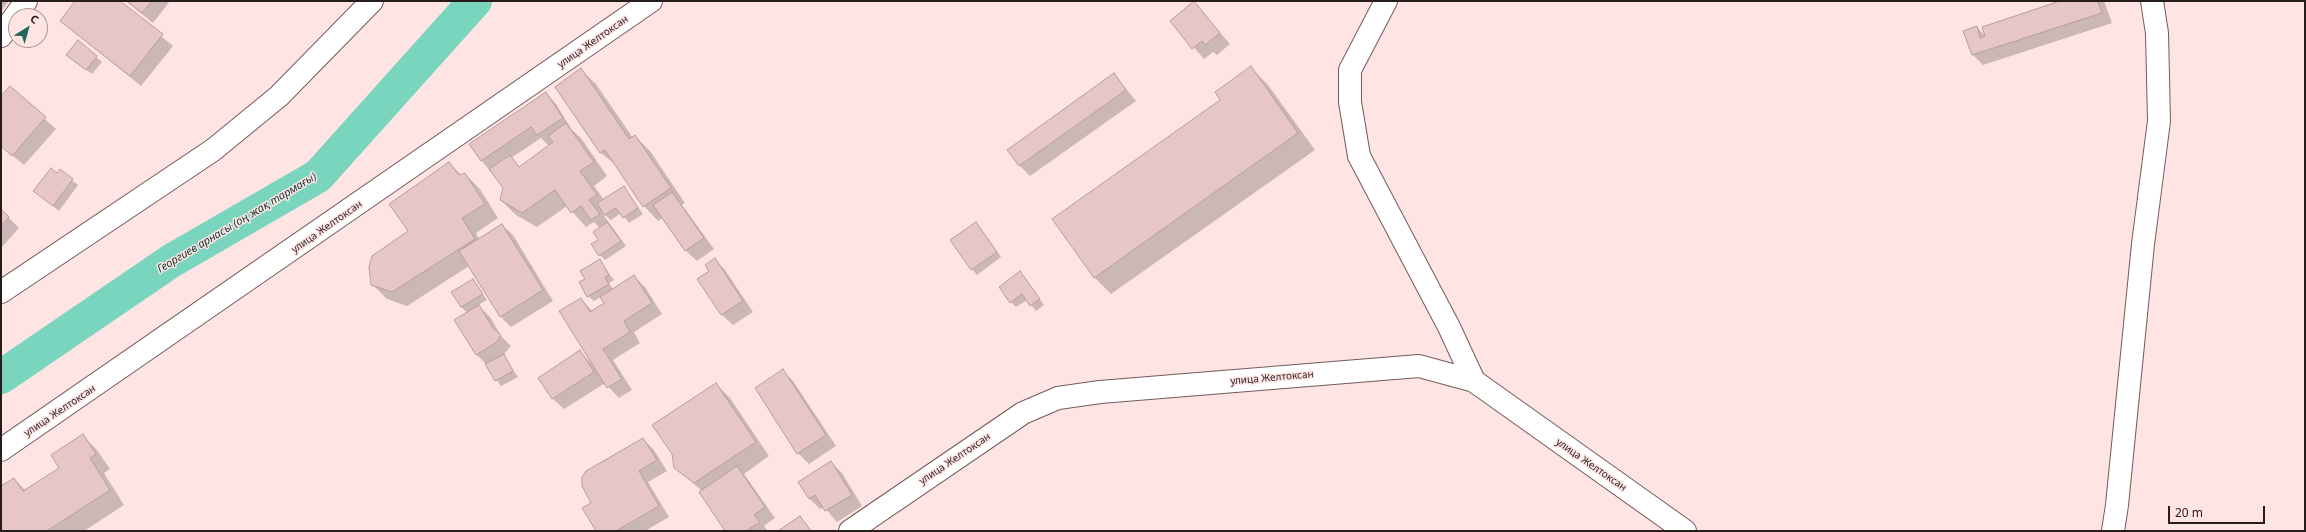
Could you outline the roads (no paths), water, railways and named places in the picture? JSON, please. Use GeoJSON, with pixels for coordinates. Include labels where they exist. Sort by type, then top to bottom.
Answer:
{"type":"FeatureCollection","features":[{"type":"Feature","properties":{"kind":"street"},"geometry":{"type":"LineString","coordinates":[[1,36],[26,1]]}},
{"type":"Feature","properties":{"kind":"street"},"geometry":{"type":"LineString","coordinates":[[1,292],[213,150],[279,96],[372,1]]}},
{"type":"Feature","properties":{"kind":"street","name":"улица Желтоксан"},"geometry":{"type":"LineString","coordinates":[[1,450],[651,1]]}},
{"type":"Feature","properties":{"kind":"street"},"geometry":{"type":"LineString","coordinates":[[1386,1],[1350,70],[1350,102],[1359,156],[1449,327],[1474,382]]}},
{"type":"Feature","properties":{"kind":"street"},"geometry":{"type":"LineString","coordinates":[[2113,531],[2143,244],[2159,121],[2157,33],[2152,1]]}},
{"type":"Feature","properties":{"kind":"street","name":"улица Желтоксан"},"geometry":{"type":"LineString","coordinates":[[850,531],[1023,413],[1058,398],[1107,392],[1420,366],[1474,382],[1685,531]]}},
{"type":"Feature","properties":{"kind":"waterway","name":"Георгиев арнасы (оң жақ тармағы)"},"geometry":{"type":"LineString","coordinates":[[1,377],[171,261],[318,176],[475,1]]}}]}
